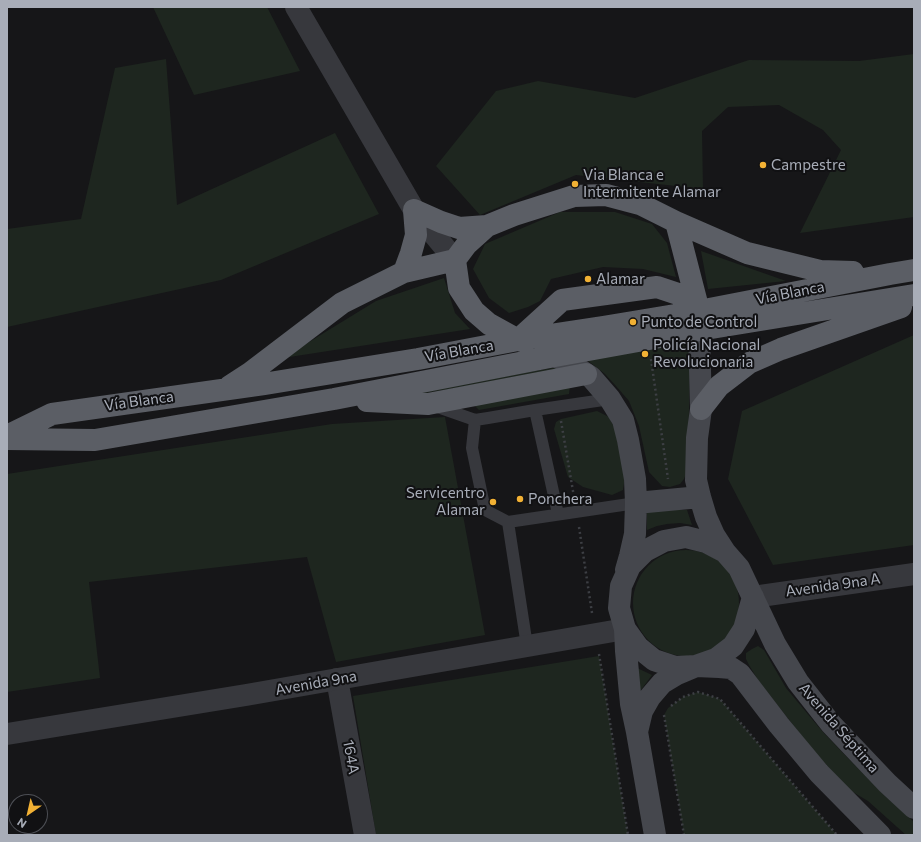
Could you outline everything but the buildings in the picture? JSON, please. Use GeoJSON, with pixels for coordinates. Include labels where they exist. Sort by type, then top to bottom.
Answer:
{"type":"FeatureCollection","features":[{"type":"Feature","properties":{"kind":"highway"},"geometry":{"type":"LineString","coordinates":[[404,272],[416,234],[414,210],[459,228],[487,226],[514,215],[574,196],[606,195],[640,204],[676,222],[747,252],[820,271],[890,274]]}},
{"type":"Feature","properties":{"kind":"highway"},"geometry":{"type":"LineString","coordinates":[[676,222],[699,321]]}},
{"type":"Feature","properties":{"kind":"highway"},"geometry":{"type":"LineString","coordinates":[[225,389],[250,373],[342,303],[404,272],[455,260],[467,244],[487,226]]}},
{"type":"Feature","properties":{"kind":"highway"},"geometry":{"type":"LineString","coordinates":[[455,260],[458,288],[474,311],[489,324],[518,340],[537,345],[555,356]]}},
{"type":"Feature","properties":{"kind":"highway","name":"Vía Blanca"},"geometry":{"type":"LineString","coordinates":[[7,437],[95,440],[334,399],[649,339],[699,321],[890,274],[914,270]]}},
{"type":"Feature","properties":{"kind":"highway"},"geometry":{"type":"LineString","coordinates":[[518,340],[562,300],[657,287],[678,294],[699,321]]}},
{"type":"Feature","properties":{"kind":"highway","name":"Vía Blanca"},"geometry":{"type":"LineString","coordinates":[[7,437],[52,414],[418,359],[518,340],[632,322],[699,321],[914,295]]}},
{"type":"Feature","properties":{"kind":"highway"},"geometry":{"type":"LineString","coordinates":[[702,409],[719,386],[749,363],[781,349],[914,303]]}},
{"type":"Feature","properties":{"kind":"highway"},"geometry":{"type":"LineString","coordinates":[[334,399],[428,404],[586,374]]}},
{"type":"Feature","properties":{"kind":"main road"},"geometry":{"type":"LineString","coordinates":[[637,732],[642,710],[650,697],[662,683],[677,674],[716,659],[733,646],[744,629],[753,597],[739,568],[725,552],[714,534],[706,517],[696,480],[697,438],[702,409],[699,321]]}},
{"type":"Feature","properties":{"kind":"main road"},"geometry":{"type":"LineString","coordinates":[[555,356],[591,377],[610,399],[623,420],[628,440],[635,479],[635,534],[621,586],[619,608],[625,629],[631,704],[655,835]]}},
{"type":"Feature","properties":{"kind":"main road"},"geometry":{"type":"LineString","coordinates":[[636,503],[700,497]]}},
{"type":"Feature","properties":{"kind":"main road"},"geometry":{"type":"LineString","coordinates":[[621,586],[630,566],[645,551],[664,541],[686,538],[706,542],[725,552]]}},
{"type":"Feature","properties":{"kind":"main road","name":"Avenida Séptima"},"geometry":{"type":"LineString","coordinates":[[753,597],[775,644],[798,682],[831,724],[887,784],[914,808]]}},
{"type":"Feature","properties":{"kind":"main road"},"geometry":{"type":"LineString","coordinates":[[625,629],[638,648],[654,660],[675,667],[696,666],[731,668],[740,674],[779,725],[815,768],[880,835]]}},
{"type":"Feature","properties":{"kind":"street"},"geometry":{"type":"LineString","coordinates":[[296,7],[414,210],[455,260]]}},
{"type":"Feature","properties":{"kind":"street","name":"Avenida 9na A"},"geometry":{"type":"LineString","coordinates":[[753,597],[914,574]]}},
{"type":"Feature","properties":{"kind":"street","name":"Avenida 9na"},"geometry":{"type":"LineString","coordinates":[[7,734],[238,696],[625,629]]}},
{"type":"Feature","properties":{"kind":"street","name":"164A"},"geometry":{"type":"LineString","coordinates":[[337,679],[365,835]]}},
{"type":"Feature","properties":{"kind":"lane"},"geometry":{"type":"LineString","coordinates":[[428,404],[475,420],[610,399]]}},
{"type":"Feature","properties":{"kind":"lane"},"geometry":{"type":"LineString","coordinates":[[535,410],[558,514]]}},
{"type":"Feature","properties":{"kind":"lane"},"geometry":{"type":"LineString","coordinates":[[475,420],[472,448],[485,510],[508,522],[636,503]]}},
{"type":"Feature","properties":{"kind":"lane"},"geometry":{"type":"LineString","coordinates":[[508,522],[526,646]]}},
{"type":"Feature","properties":{"kind":"path"},"geometry":{"type":"LineString","coordinates":[[649,339],[671,500]]}},
{"type":"Feature","properties":{"kind":"path"},"geometry":{"type":"LineString","coordinates":[[668,708],[683,697],[698,692],[720,699],[837,835]]}},
{"type":"Feature","properties":{"kind":"path"},"geometry":{"type":"LineString","coordinates":[[666,712],[664,715],[684,835]]}},
{"type":"Feature","properties":{"kind":"shaded area"},"geometry":{"type":"Polygon","coordinates":[[[153,7],[267,7],[300,71],[194,95],[153,7]]]}},
{"type":"Feature","properties":{"kind":"shaded area"},"geometry":{"type":"Polygon","coordinates":[[[914,54],[914,217],[800,233],[841,150],[823,130],[779,105],[728,107],[702,131],[703,189],[576,175],[480,215],[436,166],[496,91],[538,81],[635,98],[749,60],[859,61],[914,54]]]}},
{"type":"Feature","properties":{"kind":"shaded area"},"geometry":{"type":"Polygon","coordinates":[[[166,59],[177,205],[335,133],[379,214],[221,280],[7,327],[7,229],[81,219],[115,68],[166,59]]]}},
{"type":"Feature","properties":{"kind":"shaded area"},"geometry":{"type":"Polygon","coordinates":[[[560,212],[615,212],[652,224],[667,243],[676,277],[643,269],[603,267],[551,279],[540,301],[528,307],[509,313],[489,298],[473,269],[485,244],[560,212]]]}},
{"type":"Feature","properties":{"kind":"shaded area"},"geometry":{"type":"Polygon","coordinates":[[[701,251],[786,281],[708,289],[701,251]]]}},
{"type":"Feature","properties":{"kind":"shaded area"},"geometry":{"type":"Polygon","coordinates":[[[444,278],[455,313],[470,329],[283,358],[376,301],[444,278]]]}},
{"type":"Feature","properties":{"kind":"shaded area"},"geometry":{"type":"Polygon","coordinates":[[[914,335],[914,545],[773,565],[728,479],[742,411],[914,335]]]}},
{"type":"Feature","properties":{"kind":"shaded area"},"geometry":{"type":"Polygon","coordinates":[[[681,344],[690,350],[688,469],[680,484],[670,487],[662,486],[649,472],[639,426],[629,401],[605,374],[587,360],[681,344]]]}},
{"type":"Feature","properties":{"kind":"shaded area"},"geometry":{"type":"Polygon","coordinates":[[[560,367],[562,371],[419,394],[388,393],[560,367]]]}},
{"type":"Feature","properties":{"kind":"shaded area"},"geometry":{"type":"Polygon","coordinates":[[[570,385],[569,394],[479,410],[474,405],[570,385]]]}},
{"type":"Feature","properties":{"kind":"shaded area"},"geometry":{"type":"Polygon","coordinates":[[[597,411],[609,417],[615,429],[625,477],[623,490],[612,495],[583,487],[568,477],[554,429],[556,422],[561,419],[597,411]]]}},
{"type":"Feature","properties":{"kind":"shaded area"},"geometry":{"type":"Polygon","coordinates":[[[445,417],[485,635],[336,662],[307,557],[89,582],[100,678],[7,692],[7,474],[332,424],[445,417]]]}},
{"type":"Feature","properties":{"kind":"shaded area"},"geometry":{"type":"Polygon","coordinates":[[[647,510],[687,510],[692,525],[680,523],[667,524],[647,530],[647,510]]]}},
{"type":"Feature","properties":{"kind":"shaded area"},"geometry":{"type":"Polygon","coordinates":[[[686,550],[706,554],[724,565],[735,583],[739,603],[735,623],[724,641],[706,652],[686,656],[666,652],[648,641],[637,623],[633,603],[637,583],[648,565],[666,554],[686,550]]]}},
{"type":"Feature","properties":{"kind":"shaded area"},"geometry":{"type":"Polygon","coordinates":[[[758,646],[764,650],[786,688],[822,731],[882,793],[914,822],[914,835],[906,835],[868,801],[851,791],[815,753],[758,680],[749,665],[746,659],[746,653],[758,646]]]}},
{"type":"Feature","properties":{"kind":"shaded area"},"geometry":{"type":"Polygon","coordinates":[[[599,656],[628,835],[376,835],[353,696],[599,656]]]}},
{"type":"Feature","properties":{"kind":"shaded area"},"geometry":{"type":"Polygon","coordinates":[[[635,667],[652,675],[638,694],[635,667]]]}},
{"type":"Feature","properties":{"kind":"shaded area"},"geometry":{"type":"Polygon","coordinates":[[[698,692],[720,699],[837,835],[684,835],[664,715],[668,708],[683,697],[698,692]]]}},
{"type":"Feature","properties":{"kind":"place","name":"Campestre"},"geometry":{"type":"Point","coordinates":[763,165]}},
{"type":"Feature","properties":{"kind":"place","name":"Via Blanca e Intermitente Alamar"},"geometry":{"type":"Point","coordinates":[575,184]}},
{"type":"Feature","properties":{"kind":"place","name":"Alamar"},"geometry":{"type":"Point","coordinates":[588,279]}},
{"type":"Feature","properties":{"kind":"place","name":"Punto de Control"},"geometry":{"type":"Point","coordinates":[633,322]}},
{"type":"Feature","properties":{"kind":"place","name":"Policía Nacional Revolucionaria"},"geometry":{"type":"Point","coordinates":[645,354]}},
{"type":"Feature","properties":{"kind":"place","name":"Ponchera"},"geometry":{"type":"Point","coordinates":[520,499]}},
{"type":"Feature","properties":{"kind":"place","name":"Servicentro Alamar"},"geometry":{"type":"Point","coordinates":[493,502]}}]}
